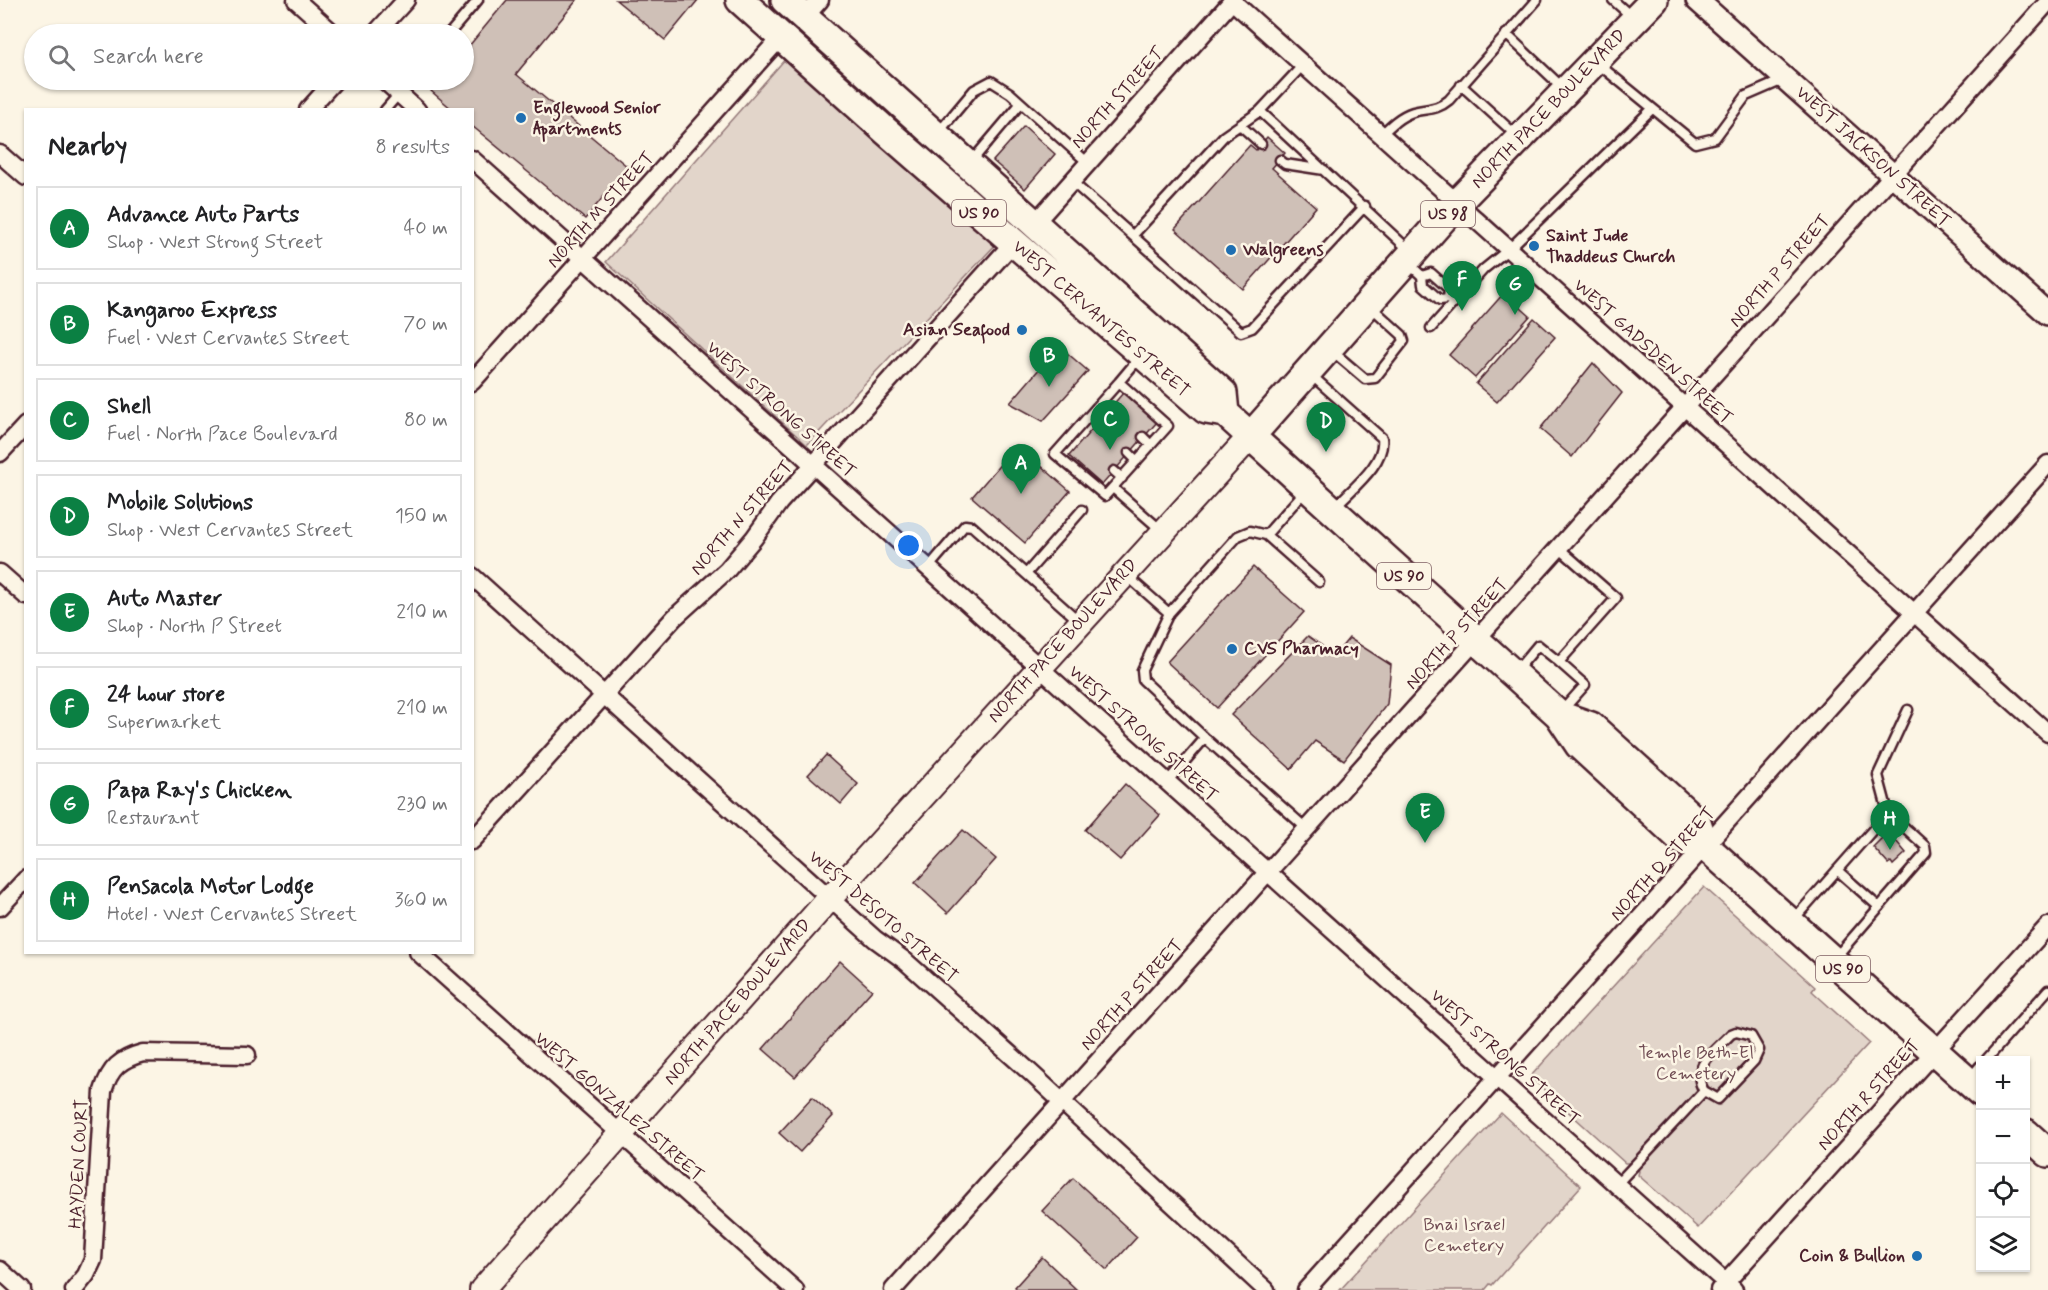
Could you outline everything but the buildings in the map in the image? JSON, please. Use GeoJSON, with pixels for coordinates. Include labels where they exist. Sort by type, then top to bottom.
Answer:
{"type":"FeatureCollection","features":[{"type":"Feature","properties":{"kind":"main road","name":"WEST CERVANTES STREET"},"geometry":{"type":"LineString","coordinates":[[740,0],[1013,243],[1206,410],[1225,413],[1559,715],[1579,746],[1683,841],[1705,846],[1935,1051],[1976,1080]]}},
{"type":"Feature","properties":{"kind":"main road","name":"NORTH PACE BOULEVARD"},"geometry":{"type":"LineString","coordinates":[[482,1290],[830,898],[1250,437],[1367,304],[1414,264],[1457,203],[1654,0]]}},
{"type":"Feature","properties":{"kind":"main road","name":"WEST CERVANTES STREET"},"geometry":{"type":"LineString","coordinates":[[803,6],[936,136],[1223,393],[1225,413]]}},
{"type":"Feature","properties":{"kind":"main road"},"geometry":{"type":"LineString","coordinates":[[2030,1137],[2048,1153]]}},
{"type":"Feature","properties":{"kind":"street"},"geometry":{"type":"LineString","coordinates":[[296,0],[323,24]]}},
{"type":"Feature","properties":{"kind":"street"},"geometry":{"type":"LineString","coordinates":[[384,24],[406,0]]}},
{"type":"Feature","properties":{"kind":"street","name":"WEST GADSDEN STREET"},"geometry":{"type":"LineString","coordinates":[[1232,0],[2048,734]]}},
{"type":"Feature","properties":{"kind":"street","name":"NORTH STREET"},"geometry":{"type":"LineString","coordinates":[[1034,224],[1070,180],[1232,0]]}},
{"type":"Feature","properties":{"kind":"street","name":"WEST JACKSON STREET"},"geometry":{"type":"LineString","coordinates":[[1697,0],[2048,314]]}},
{"type":"Feature","properties":{"kind":"street","name":"NORTH P STREET"},"geometry":{"type":"LineString","coordinates":[[894,1290],[2048,2]]}},
{"type":"Feature","properties":{"kind":"street","name":"NORTH M STREET"},"geometry":{"type":"LineString","coordinates":[[474,380],[781,38]]}},
{"type":"Feature","properties":{"kind":"street"},"geometry":{"type":"LineString","coordinates":[[310,108],[325,90]]}},
{"type":"Feature","properties":{"kind":"street"},"geometry":{"type":"LineString","coordinates":[[396,90],[415,108]]}},
{"type":"Feature","properties":{"kind":"street"},"geometry":{"type":"LineString","coordinates":[[0,154],[24,175]]}},
{"type":"Feature","properties":{"kind":"street","name":"WEST STRONG STREET"},"geometry":{"type":"LineString","coordinates":[[474,161],[1617,1185],[1726,1288]]}},
{"type":"Feature","properties":{"kind":"street","name":"NORTH N STREET"},"geometry":{"type":"LineString","coordinates":[[474,839],[674,618],[727,570],[754,538],[779,502],[1013,243]]}},
{"type":"Feature","properties":{"kind":"street"},"geometry":{"type":"LineString","coordinates":[[0,453],[24,427]]}},
{"type":"Feature","properties":{"kind":"street","name":"NORTH Q STREET"},"geometry":{"type":"LineString","coordinates":[[1306,1290],[2048,464]]}},
{"type":"Feature","properties":{"kind":"street"},"geometry":{"type":"LineString","coordinates":[[0,573],[24,594]]}},
{"type":"Feature","properties":{"kind":"street","name":"WEST DESOTO STREET"},"geometry":{"type":"LineString","coordinates":[[474,578],[875,939],[904,960],[1266,1290]]}},
{"type":"Feature","properties":{"kind":"street"},"geometry":{"type":"LineString","coordinates":[[0,907],[24,881]]}},
{"type":"Feature","properties":{"kind":"street","name":"NORTH R STREET"},"geometry":{"type":"LineString","coordinates":[[1726,1288],[1935,1051],[2046,931]]}},
{"type":"Feature","properties":{"kind":"street","name":"WEST GONZALEZ STREET"},"geometry":{"type":"LineString","coordinates":[[420,954],[795,1290]]}},
{"type":"Feature","properties":{"kind":"street","name":"HAYDEN COURT"},"geometry":{"type":"LineString","coordinates":[[74,1290],[87,1275],[93,1260],[103,1091],[107,1076],[115,1066],[128,1057],[143,1053],[247,1055]]}},
{"type":"Feature","properties":{"kind":"street"},"geometry":{"type":"LineString","coordinates":[[0,1270],[22,1290]]}},
{"type":"Feature","properties":{"kind":"lane"},"geometry":{"type":"LineString","coordinates":[[458,24],[478,0]]}},
{"type":"Feature","properties":{"kind":"lane"},"geometry":{"type":"LineString","coordinates":[[1381,135],[1396,121],[1412,113],[1438,109],[1537,0]]}},
{"type":"Feature","properties":{"kind":"lane"},"geometry":{"type":"LineString","coordinates":[[1614,0],[1635,20]]}},
{"type":"Feature","properties":{"kind":"lane"},"geometry":{"type":"LineString","coordinates":[[1506,34],[1566,91]]}},
{"type":"Feature","properties":{"kind":"lane"},"geometry":{"type":"LineString","coordinates":[[1595,61],[1695,142],[1715,138],[1746,96],[1786,79]]}},
{"type":"Feature","properties":{"kind":"lane"},"geometry":{"type":"LineString","coordinates":[[1133,235],[1224,136],[1260,111],[1303,65]]}},
{"type":"Feature","properties":{"kind":"lane"},"geometry":{"type":"LineString","coordinates":[[936,136],[974,90],[991,81],[1022,104],[1087,162]]}},
{"type":"Feature","properties":{"kind":"lane"},"geometry":{"type":"LineString","coordinates":[[1461,86],[1520,139]]}},
{"type":"Feature","properties":{"kind":"lane"},"geometry":{"type":"LineString","coordinates":[[387,108],[402,90]]}},
{"type":"Feature","properties":{"kind":"lane"},"geometry":{"type":"LineString","coordinates":[[968,165],[1022,104]]}},
{"type":"Feature","properties":{"kind":"lane"},"geometry":{"type":"LineString","coordinates":[[1431,328],[1451,301],[1509,249],[1652,109]]}},
{"type":"Feature","properties":{"kind":"lane"},"geometry":{"type":"LineString","coordinates":[[1260,111],[1365,206],[1414,264],[1423,285],[1440,300],[1451,301]]}},
{"type":"Feature","properties":{"kind":"lane"},"geometry":{"type":"LineString","coordinates":[[1240,125],[1261,144]]}},
{"type":"Feature","properties":{"kind":"lane"},"geometry":{"type":"LineString","coordinates":[[1280,160],[1285,164],[1325,170]]}},
{"type":"Feature","properties":{"kind":"lane"},"geometry":{"type":"LineString","coordinates":[[1070,180],[1242,332],[1252,328],[1365,206]]}},
{"type":"Feature","properties":{"kind":"lane"},"geometry":{"type":"LineString","coordinates":[[1414,264],[1431,273],[1449,289],[1451,301]]}},
{"type":"Feature","properties":{"kind":"lane"},"geometry":{"type":"LineString","coordinates":[[1329,348],[1365,379],[1375,378],[1404,340],[1402,335],[1367,304]]}},
{"type":"Feature","properties":{"kind":"lane"},"geometry":{"type":"LineString","coordinates":[[1119,382],[1168,426],[1105,496],[1055,454],[1143,354]]}},
{"type":"Feature","properties":{"kind":"lane"},"geometry":{"type":"LineString","coordinates":[[1308,372],[1382,438],[1384,446],[1376,462],[1331,511]]}},
{"type":"Feature","properties":{"kind":"lane"},"geometry":{"type":"LineString","coordinates":[[1102,401],[1110,408]]}},
{"type":"Feature","properties":{"kind":"lane"},"geometry":{"type":"LineString","coordinates":[[1088,417],[1096,425]]}},
{"type":"Feature","properties":{"kind":"lane"},"geometry":{"type":"LineString","coordinates":[[1072,434],[1080,442]]}},
{"type":"Feature","properties":{"kind":"lane"},"geometry":{"type":"LineString","coordinates":[[1143,437],[1151,445]]}},
{"type":"Feature","properties":{"kind":"lane"},"geometry":{"type":"LineString","coordinates":[[1129,453],[1137,461]]}},
{"type":"Feature","properties":{"kind":"lane"},"geometry":{"type":"LineString","coordinates":[[1114,471],[1122,478]]}},
{"type":"Feature","properties":{"kind":"lane"},"geometry":{"type":"LineString","coordinates":[[1113,488],[1162,532]]}},
{"type":"Feature","properties":{"kind":"lane"},"geometry":{"type":"LineString","coordinates":[[1266,535],[1307,488]]}},
{"type":"Feature","properties":{"kind":"lane"},"geometry":{"type":"LineString","coordinates":[[1026,574],[1082,510]]}},
{"type":"Feature","properties":{"kind":"lane"},"geometry":{"type":"LineString","coordinates":[[928,568],[965,525],[972,526],[1080,622]]}},
{"type":"Feature","properties":{"kind":"lane"},"geometry":{"type":"LineString","coordinates":[[1307,830],[1205,738],[1142,676],[1168,613],[1238,536],[1250,531],[1266,535],[1319,582]]}},
{"type":"Feature","properties":{"kind":"lane"},"geometry":{"type":"LineString","coordinates":[[1559,662],[1616,598],[1560,549]]}},
{"type":"Feature","properties":{"kind":"lane"},"geometry":{"type":"LineString","coordinates":[[1124,574],[1168,613]]}},
{"type":"Feature","properties":{"kind":"lane"},"geometry":{"type":"LineString","coordinates":[[1513,674],[1538,645],[1585,685],[1559,715]]}},
{"type":"Feature","properties":{"kind":"lane"},"geometry":{"type":"LineString","coordinates":[[1889,816],[1878,775],[1908,710]]}},
{"type":"Feature","properties":{"kind":"lane"},"geometry":{"type":"LineString","coordinates":[[1167,782],[1205,738]]}},
{"type":"Feature","properties":{"kind":"lane"},"geometry":{"type":"LineString","coordinates":[[1791,923],[1885,816],[1892,816],[1925,846],[1926,853],[1833,961]]}},
{"type":"Feature","properties":{"kind":"lane"},"geometry":{"type":"LineString","coordinates":[[1837,870],[1879,907]]}},
{"type":"Feature","properties":{"kind":"lane"},"geometry":{"type":"LineString","coordinates":[[1990,1056],[2048,990]]}},
{"type":"Feature","properties":{"kind":"lane"},"geometry":{"type":"LineString","coordinates":[[1736,1032],[1751,1036],[1759,1050],[1754,1061],[1718,1099],[1704,1091],[1698,1082],[1698,1071],[1702,1064],[1731,1034],[1736,1032]]}},
{"type":"Feature","properties":{"kind":"lane"},"geometry":{"type":"LineString","coordinates":[[1617,1185],[1704,1091]]}},
{"type":"Feature","properties":{"kind":"green space"},"geometry":{"type":"Polygon","coordinates":[[[787,57],[999,241],[807,445],[606,262],[787,57]]]}},
{"type":"Feature","properties":{"kind":"green space","name":"Temple Beth-El Cemetery"},"geometry":{"type":"Polygon","coordinates":[[[1704,887],[1815,987],[1812,991],[1869,1043],[1698,1228],[1638,1175],[1639,1171],[1629,1163],[1625,1163],[1530,1077],[1704,887]]]}},
{"type":"Feature","properties":{"kind":"green space","name":"Bnai Israel Cemetery"},"geometry":{"type":"Polygon","coordinates":[[[1501,1113],[1581,1186],[1492,1285],[1490,1284],[1485,1290],[1340,1290],[1501,1113]]]}},
{"type":"Feature","properties":{"kind":"place","name":"Englewood Senior Apartments"},"geometry":{"type":"Point","coordinates":[521,118]}},
{"type":"Feature","properties":{"kind":"place","name":"Saint Jude Thaddeus Church"},"geometry":{"type":"Point","coordinates":[1534,246]}},
{"type":"Feature","properties":{"kind":"place","name":"Walgreens"},"geometry":{"type":"Point","coordinates":[1231,250]}},
{"type":"Feature","properties":{"kind":"place","name":"24 hour store"},"geometry":{"type":"Point","coordinates":[1462,311]}},
{"type":"Feature","properties":{"kind":"place","name":"Papa Ray's Chicken"},"geometry":{"type":"Point","coordinates":[1515,315]}},
{"type":"Feature","properties":{"kind":"place","name":"Asian Seafood"},"geometry":{"type":"Point","coordinates":[1022,330]}},
{"type":"Feature","properties":{"kind":"place","name":"Kangaroo Express"},"geometry":{"type":"Point","coordinates":[1049,387]}},
{"type":"Feature","properties":{"kind":"place","name":"Shell"},"geometry":{"type":"Point","coordinates":[1110,450]}},
{"type":"Feature","properties":{"kind":"place","name":"Mobile Solutions"},"geometry":{"type":"Point","coordinates":[1326,452]}},
{"type":"Feature","properties":{"kind":"place","name":"Advance Auto Parts"},"geometry":{"type":"Point","coordinates":[1021,494]}},
{"type":"Feature","properties":{"kind":"place","name":"CVS Pharmacy"},"geometry":{"type":"Point","coordinates":[1232,649]}},
{"type":"Feature","properties":{"kind":"place","name":"Auto Master"},"geometry":{"type":"Point","coordinates":[1425,843]}},
{"type":"Feature","properties":{"kind":"place","name":"Pensacola Motor Lodge"},"geometry":{"type":"Point","coordinates":[1890,850]}},
{"type":"Feature","properties":{"kind":"place","name":"Coin & Bullion"},"geometry":{"type":"Point","coordinates":[1917,1256]}}]}
